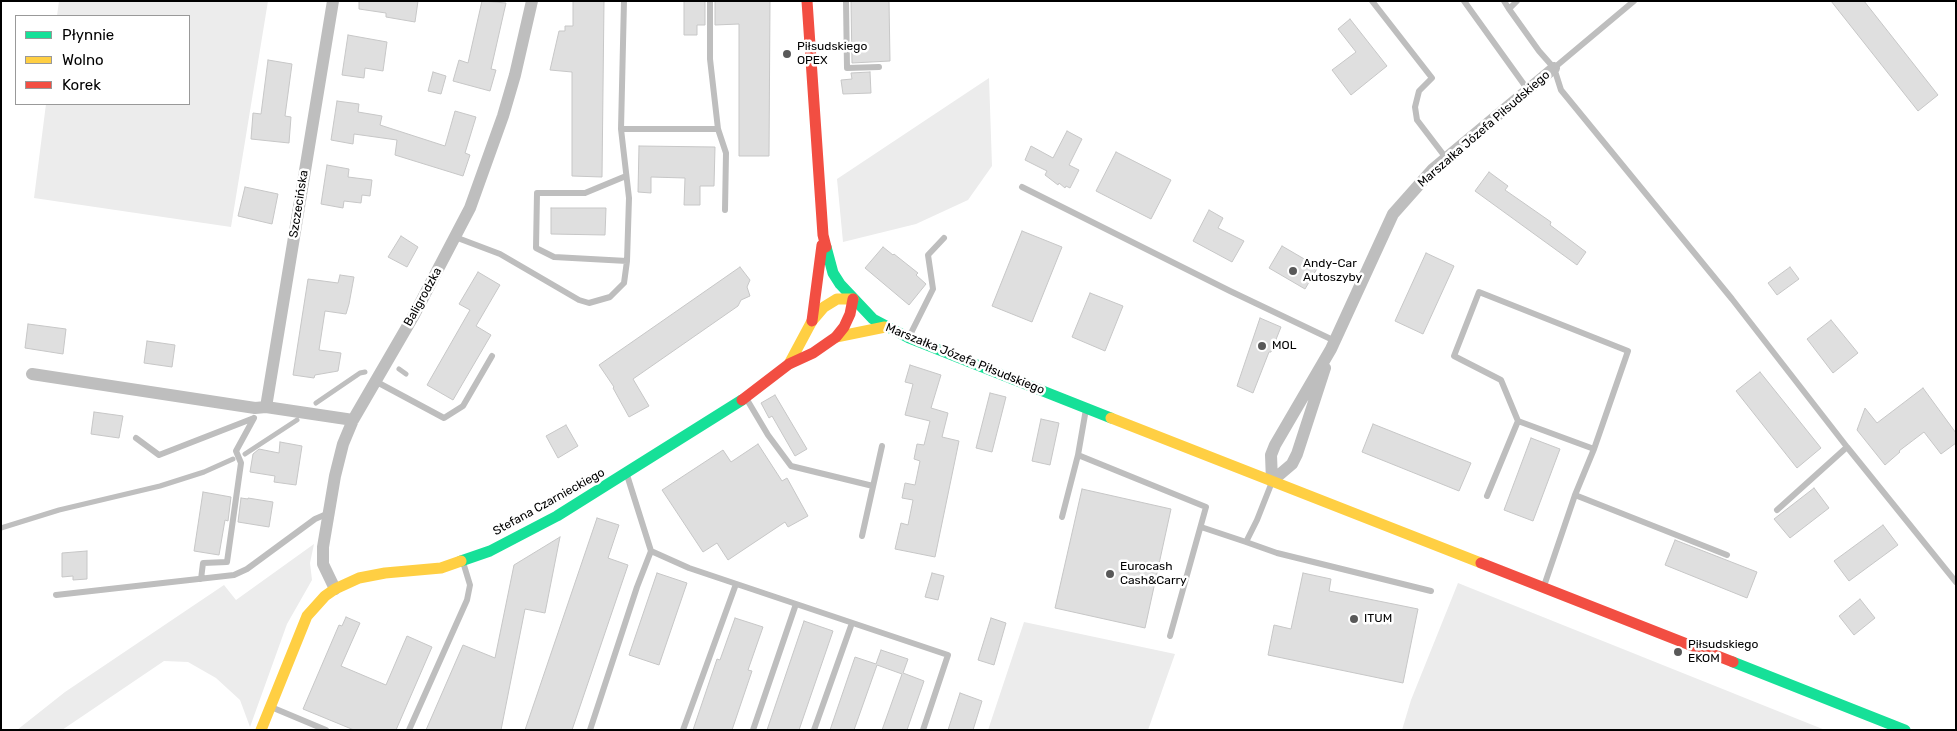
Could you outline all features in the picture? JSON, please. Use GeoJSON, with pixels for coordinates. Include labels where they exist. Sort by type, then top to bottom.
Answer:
{"type":"FeatureCollection","features":[{"type":"Feature","properties":{"kind":"main road","name":"Marszałka Józefa Piłsudskiego"},"geometry":{"type":"LineString","coordinates":[[807,1],[817,174],[823,235],[834,273],[840,284],[873,319],[885,327],[1905,730]]}},
{"type":"Feature","properties":{"kind":"main road","name":"Stefana Czarnieckiego"},"geometry":{"type":"LineString","coordinates":[[812,321],[823,235]]}},
{"type":"Feature","properties":{"kind":"main road","name":"Stefana Czarnieckiego"},"geometry":{"type":"LineString","coordinates":[[260,730],[307,616],[325,596],[359,578],[385,573],[441,568],[490,550],[523,535],[627,473],[746,397],[789,364],[813,353],[836,336],[844,327],[850,314],[853,299],[837,299],[824,307],[812,321],[789,364]]}},
{"type":"Feature","properties":{"kind":"main road","name":"Stefana Czarnieckiego"},"geometry":{"type":"LineString","coordinates":[[836,336],[885,327]]}},
{"type":"Feature","properties":{"kind":"street","name":"Szczecińska"},"geometry":{"type":"LineString","coordinates":[[266,407],[333,1]]}},
{"type":"Feature","properties":{"kind":"street","name":"Baligrodzka"},"geometry":{"type":"LineString","coordinates":[[335,590],[323,564],[323,547],[343,444],[352,420],[414,315],[470,208],[503,116],[515,76],[532,1]]}},
{"type":"Feature","properties":{"kind":"street","name":"Marszałka Józefa Piłsudskiego"},"geometry":{"type":"LineString","coordinates":[[1272,481],[1271,455],[1333,345],[1392,214],[1411,192],[1446,158],[1554,68]]}},
{"type":"Feature","properties":{"kind":"street","name":"Marszałka Józefa Piłsudskiego"},"geometry":{"type":"LineString","coordinates":[[1272,481],[1292,464],[1297,454],[1333,345]]}},
{"type":"Feature","properties":{"kind":"street"},"geometry":{"type":"LineString","coordinates":[[32,374],[255,408],[266,407],[352,420]]}},
{"type":"Feature","properties":{"kind":"lane"},"geometry":{"type":"LineString","coordinates":[[455,237],[500,254],[579,300],[589,302],[610,297],[624,283],[627,261],[629,198],[621,129],[624,1]]}},
{"type":"Feature","properties":{"kind":"lane"},"geometry":{"type":"LineString","coordinates":[[710,1],[710,59],[718,128],[726,153],[725,210]]}},
{"type":"Feature","properties":{"kind":"lane"},"geometry":{"type":"LineString","coordinates":[[846,1],[847,68],[879,67]]}},
{"type":"Feature","properties":{"kind":"lane"},"geometry":{"type":"LineString","coordinates":[[1372,1],[1432,78],[1419,91],[1415,107],[1417,120],[1446,158]]}},
{"type":"Feature","properties":{"kind":"lane"},"geometry":{"type":"LineString","coordinates":[[1464,1],[1528,90]]}},
{"type":"Feature","properties":{"kind":"lane"},"geometry":{"type":"LineString","coordinates":[[1504,1],[1539,51],[1554,68],[1561,90],[1732,299],[1847,447],[1956,582]]}},
{"type":"Feature","properties":{"kind":"lane"},"geometry":{"type":"LineString","coordinates":[[1509,9],[1518,1]]}},
{"type":"Feature","properties":{"kind":"lane"},"geometry":{"type":"LineString","coordinates":[[1554,68],[1634,1]]}},
{"type":"Feature","properties":{"kind":"lane"},"geometry":{"type":"LineString","coordinates":[[621,129],[718,128]]}},
{"type":"Feature","properties":{"kind":"lane"},"geometry":{"type":"LineString","coordinates":[[626,176],[585,193],[537,193],[536,248],[554,257],[627,261]]}},
{"type":"Feature","properties":{"kind":"lane"},"geometry":{"type":"LineString","coordinates":[[1022,187],[1333,345]]}},
{"type":"Feature","properties":{"kind":"lane"},"geometry":{"type":"LineString","coordinates":[[909,338],[933,289],[928,255],[944,238]]}},
{"type":"Feature","properties":{"kind":"lane"},"geometry":{"type":"LineString","coordinates":[[1488,496],[1518,420],[1501,380],[1454,356],[1479,292],[1628,351],[1594,449],[1575,495],[1544,588]]}},
{"type":"Feature","properties":{"kind":"lane"},"geometry":{"type":"LineString","coordinates":[[374,381],[444,418],[463,406],[492,356]]}},
{"type":"Feature","properties":{"kind":"lane"},"geometry":{"type":"LineString","coordinates":[[746,397],[768,435],[790,466],[873,486]]}},
{"type":"Feature","properties":{"kind":"lane"},"geometry":{"type":"LineString","coordinates":[[201,579],[203,563],[227,562],[242,463],[236,451],[254,418],[266,407]]}},
{"type":"Feature","properties":{"kind":"lane"},"geometry":{"type":"LineString","coordinates":[[1062,517],[1078,456],[1086,408]]}},
{"type":"Feature","properties":{"kind":"lane"},"geometry":{"type":"LineString","coordinates":[[136,438],[159,455],[254,418]]}},
{"type":"Feature","properties":{"kind":"lane"},"geometry":{"type":"LineString","coordinates":[[1518,420],[1594,449]]}},
{"type":"Feature","properties":{"kind":"lane"},"geometry":{"type":"LineString","coordinates":[[862,536],[882,446]]}},
{"type":"Feature","properties":{"kind":"lane"},"geometry":{"type":"LineString","coordinates":[[1777,510],[1847,447]]}},
{"type":"Feature","properties":{"kind":"lane"},"geometry":{"type":"LineString","coordinates":[[1078,456],[1206,507],[1170,636]]}},
{"type":"Feature","properties":{"kind":"lane"},"geometry":{"type":"LineString","coordinates":[[590,730],[637,587],[652,551],[627,473]]}},
{"type":"Feature","properties":{"kind":"lane"},"geometry":{"type":"LineString","coordinates":[[1246,542],[1272,481]]}},
{"type":"Feature","properties":{"kind":"lane"},"geometry":{"type":"LineString","coordinates":[[1575,495],[1727,555]]}},
{"type":"Feature","properties":{"kind":"lane"},"geometry":{"type":"LineString","coordinates":[[56,595],[234,575],[247,569],[316,519],[329,513]]}},
{"type":"Feature","properties":{"kind":"lane"},"geometry":{"type":"LineString","coordinates":[[1201,527],[1277,554],[1431,592]]}},
{"type":"Feature","properties":{"kind":"lane"},"geometry":{"type":"LineString","coordinates":[[652,551],[689,568],[948,655],[923,730]]}},
{"type":"Feature","properties":{"kind":"lane"},"geometry":{"type":"LineString","coordinates":[[409,730],[467,600],[470,585],[462,561]]}},
{"type":"Feature","properties":{"kind":"lane"},"geometry":{"type":"LineString","coordinates":[[683,730],[736,584]]}},
{"type":"Feature","properties":{"kind":"lane"},"geometry":{"type":"LineString","coordinates":[[752,730],[796,604]]}},
{"type":"Feature","properties":{"kind":"lane"},"geometry":{"type":"LineString","coordinates":[[814,730],[852,623]]}},
{"type":"Feature","properties":{"kind":"lane"},"geometry":{"type":"LineString","coordinates":[[270,707],[326,730]]}},
{"type":"Feature","properties":{"kind":"shaded area"},"geometry":{"type":"Polygon","coordinates":[[[59,1],[268,1],[231,227],[34,198],[46,105],[190,105],[190,15],[57,15],[59,1]]]}},
{"type":"Feature","properties":{"kind":"shaded area"},"geometry":{"type":"Polygon","coordinates":[[[989,78],[992,166],[968,200],[916,224],[843,242],[837,179],[989,78]]]}},
{"type":"Feature","properties":{"kind":"shaded area"},"geometry":{"type":"Polygon","coordinates":[[[314,544],[310,563],[312,580],[287,624],[250,727],[240,700],[216,678],[188,662],[164,661],[62,730],[17,730],[65,692],[224,585],[236,600],[314,544]]]}},
{"type":"Feature","properties":{"kind":"shaded area"},"geometry":{"type":"Polygon","coordinates":[[[1458,583],[1825,730],[1402,730],[1411,700],[1458,583]]]}},
{"type":"Feature","properties":{"kind":"shaded area"},"geometry":{"type":"Polygon","coordinates":[[[1024,622],[1175,654],[1148,730],[988,730],[1024,622]]]}},
{"type":"Feature","properties":{"kind":"building"},"geometry":{"type":"Polygon","coordinates":[[[359,1],[418,1],[415,22],[386,17],[386,13],[359,9],[359,1]]]}},
{"type":"Feature","properties":{"kind":"building"},"geometry":{"type":"Polygon","coordinates":[[[482,1],[506,3],[491,69],[496,70],[490,91],[453,81],[459,60],[468,63],[482,1]]]}},
{"type":"Feature","properties":{"kind":"building"},"geometry":{"type":"Polygon","coordinates":[[[573,1],[604,1],[602,177],[572,176],[572,72],[550,70],[559,31],[565,31],[565,26],[573,26],[573,1]]]}},
{"type":"Feature","properties":{"kind":"building"},"geometry":{"type":"Polygon","coordinates":[[[684,1],[705,1],[705,25],[697,25],[697,35],[684,35],[684,1]]]}},
{"type":"Feature","properties":{"kind":"building"},"geometry":{"type":"Polygon","coordinates":[[[715,1],[770,1],[769,156],[739,156],[739,24],[715,25],[715,1]]]}},
{"type":"Feature","properties":{"kind":"building"},"geometry":{"type":"Polygon","coordinates":[[[851,1],[889,1],[890,61],[852,63],[851,1]]]}},
{"type":"Feature","properties":{"kind":"building"},"geometry":{"type":"Polygon","coordinates":[[[1831,1],[1864,1],[1938,95],[1918,111],[1831,1]]]}},
{"type":"Feature","properties":{"kind":"building"},"geometry":{"type":"Polygon","coordinates":[[[1350,19],[1387,66],[1351,95],[1332,70],[1356,52],[1338,29],[1350,19]]]}},
{"type":"Feature","properties":{"kind":"building"},"geometry":{"type":"Polygon","coordinates":[[[348,35],[387,42],[383,71],[365,68],[364,78],[342,75],[348,35]]]}},
{"type":"Feature","properties":{"kind":"building"},"geometry":{"type":"Polygon","coordinates":[[[268,60],[292,64],[285,116],[291,117],[289,143],[251,139],[253,113],[261,114],[268,60]]]}},
{"type":"Feature","properties":{"kind":"building"},"geometry":{"type":"Polygon","coordinates":[[[433,72],[446,76],[441,94],[428,91],[433,72]]]}},
{"type":"Feature","properties":{"kind":"building"},"geometry":{"type":"Polygon","coordinates":[[[870,72],[871,93],[843,94],[841,80],[852,79],[851,73],[870,72]]]}},
{"type":"Feature","properties":{"kind":"building"},"geometry":{"type":"Polygon","coordinates":[[[337,101],[359,104],[358,112],[382,116],[380,125],[445,146],[455,111],[476,117],[465,153],[470,155],[463,176],[395,155],[397,140],[354,134],[353,144],[331,140],[337,101]]]}},
{"type":"Feature","properties":{"kind":"building"},"geometry":{"type":"Polygon","coordinates":[[[1067,131],[1082,139],[1069,165],[1079,170],[1070,188],[1066,186],[1065,188],[1059,183],[1058,185],[1045,175],[1047,171],[1025,160],[1031,146],[1053,158],[1067,131]]]}},
{"type":"Feature","properties":{"kind":"building"},"geometry":{"type":"Polygon","coordinates":[[[639,146],[715,147],[714,186],[700,186],[700,205],[684,205],[685,178],[651,177],[651,193],[638,192],[639,146]]]}},
{"type":"Feature","properties":{"kind":"building"},"geometry":{"type":"Polygon","coordinates":[[[1116,152],[1171,180],[1151,219],[1096,191],[1116,152]]]}},
{"type":"Feature","properties":{"kind":"building"},"geometry":{"type":"Polygon","coordinates":[[[327,165],[349,169],[348,177],[372,180],[370,196],[362,195],[361,203],[344,201],[343,208],[321,204],[327,165]]]}},
{"type":"Feature","properties":{"kind":"building"},"geometry":{"type":"Polygon","coordinates":[[[1489,172],[1508,186],[1505,190],[1551,222],[1550,225],[1586,252],[1577,265],[1475,191],[1489,172]]]}},
{"type":"Feature","properties":{"kind":"building"},"geometry":{"type":"Polygon","coordinates":[[[245,187],[278,194],[272,224],[238,216],[245,187]]]}},
{"type":"Feature","properties":{"kind":"building"},"geometry":{"type":"Polygon","coordinates":[[[551,208],[606,208],[605,235],[551,234],[551,208]]]}},
{"type":"Feature","properties":{"kind":"building"},"geometry":{"type":"Polygon","coordinates":[[[1209,210],[1223,218],[1218,228],[1244,241],[1232,262],[1193,241],[1209,210]]]}},
{"type":"Feature","properties":{"kind":"building"},"geometry":{"type":"Polygon","coordinates":[[[1022,231],[1062,247],[1032,322],[992,306],[1022,231]]]}},
{"type":"Feature","properties":{"kind":"building"},"geometry":{"type":"Polygon","coordinates":[[[401,236],[418,247],[407,267],[388,257],[401,236]]]}},
{"type":"Feature","properties":{"kind":"building"},"geometry":{"type":"Polygon","coordinates":[[[1282,246],[1318,267],[1305,289],[1269,268],[1282,246]]]}},
{"type":"Feature","properties":{"kind":"building"},"geometry":{"type":"Polygon","coordinates":[[[883,247],[918,273],[916,275],[926,284],[909,305],[865,268],[883,247]]]}},
{"type":"Feature","properties":{"kind":"building"},"geometry":{"type":"Polygon","coordinates":[[[1426,253],[1454,266],[1423,334],[1395,321],[1426,253]]]}},
{"type":"Feature","properties":{"kind":"building"},"geometry":{"type":"Polygon","coordinates":[[[740,267],[750,280],[747,287],[750,296],[741,300],[738,306],[633,379],[649,406],[629,417],[614,387],[599,365],[740,267]]]}},
{"type":"Feature","properties":{"kind":"building"},"geometry":{"type":"Polygon","coordinates":[[[1790,267],[1799,279],[1777,295],[1768,283],[1790,267]]]}},
{"type":"Feature","properties":{"kind":"building"},"geometry":{"type":"Polygon","coordinates":[[[478,272],[500,285],[476,326],[491,335],[453,400],[427,385],[470,310],[459,304],[478,272]]]}},
{"type":"Feature","properties":{"kind":"building"},"geometry":{"type":"Polygon","coordinates":[[[340,275],[354,277],[349,304],[346,314],[325,311],[319,350],[341,353],[338,371],[315,375],[314,378],[293,375],[308,279],[338,283],[340,275]]]}},
{"type":"Feature","properties":{"kind":"building"},"geometry":{"type":"Polygon","coordinates":[[[1090,293],[1123,306],[1105,351],[1072,337],[1090,293]]]}},
{"type":"Feature","properties":{"kind":"building"},"geometry":{"type":"Polygon","coordinates":[[[1260,318],[1281,327],[1253,393],[1237,386],[1260,318]]]}},
{"type":"Feature","properties":{"kind":"building"},"geometry":{"type":"Polygon","coordinates":[[[1831,320],[1858,353],[1833,373],[1807,339],[1831,320]]]}},
{"type":"Feature","properties":{"kind":"building"},"geometry":{"type":"Polygon","coordinates":[[[28,324],[66,329],[63,354],[25,348],[28,324]]]}},
{"type":"Feature","properties":{"kind":"building"},"geometry":{"type":"Polygon","coordinates":[[[147,341],[175,345],[172,367],[144,363],[147,341]]]}},
{"type":"Feature","properties":{"kind":"building"},"geometry":{"type":"Polygon","coordinates":[[[910,365],[941,375],[931,408],[948,413],[942,437],[959,441],[935,557],[895,549],[901,523],[908,525],[913,500],[902,498],[905,483],[915,485],[920,461],[914,459],[917,444],[924,445],[930,421],[905,415],[913,384],[905,382],[910,365]]]}},
{"type":"Feature","properties":{"kind":"building"},"geometry":{"type":"Polygon","coordinates":[[[1760,372],[1821,448],[1797,468],[1736,391],[1760,372]]]}},
{"type":"Feature","properties":{"kind":"building"},"geometry":{"type":"Polygon","coordinates":[[[1923,388],[1956,433],[1956,443],[1941,454],[1924,432],[1899,451],[1885,465],[1857,430],[1865,408],[1877,423],[1923,388]]]}},
{"type":"Feature","properties":{"kind":"building"},"geometry":{"type":"Polygon","coordinates":[[[990,393],[1006,397],[992,452],[976,448],[990,393]]]}},
{"type":"Feature","properties":{"kind":"building"},"geometry":{"type":"Polygon","coordinates":[[[775,395],[807,449],[795,456],[772,416],[769,418],[761,403],[775,395]]]}},
{"type":"Feature","properties":{"kind":"building"},"geometry":{"type":"Polygon","coordinates":[[[94,412],[123,416],[119,438],[91,434],[94,412]]]}},
{"type":"Feature","properties":{"kind":"building"},"geometry":{"type":"Polygon","coordinates":[[[1041,419],[1059,423],[1050,465],[1032,461],[1041,419]]]}},
{"type":"Feature","properties":{"kind":"building"},"geometry":{"type":"Polygon","coordinates":[[[1373,424],[1471,463],[1459,491],[1362,452],[1373,424]]]}},
{"type":"Feature","properties":{"kind":"building"},"geometry":{"type":"Polygon","coordinates":[[[566,425],[578,446],[558,458],[546,436],[566,425]]]}},
{"type":"Feature","properties":{"kind":"building"},"geometry":{"type":"Polygon","coordinates":[[[1531,438],[1560,449],[1533,521],[1504,510],[1531,438]]]}},
{"type":"Feature","properties":{"kind":"building"},"geometry":{"type":"Polygon","coordinates":[[[280,442],[302,446],[296,485],[274,482],[275,476],[250,472],[253,454],[259,449],[279,453],[280,442]]]}},
{"type":"Feature","properties":{"kind":"building"},"geometry":{"type":"Polygon","coordinates":[[[758,444],[782,481],[787,478],[808,516],[788,527],[785,522],[728,560],[717,543],[703,552],[662,490],[723,450],[731,462],[758,444]]]}},
{"type":"Feature","properties":{"kind":"building"},"geometry":{"type":"Polygon","coordinates":[[[1814,488],[1829,508],[1790,538],[1774,519],[1814,488]]]}},
{"type":"Feature","properties":{"kind":"building","name":"Eurocash Cash&Carry"},"geometry":{"type":"Polygon","coordinates":[[[1082,489],[1171,509],[1145,628],[1055,608],[1082,489]]]}},
{"type":"Feature","properties":{"kind":"building"},"geometry":{"type":"Polygon","coordinates":[[[203,492],[231,497],[228,521],[225,520],[219,555],[194,551],[203,492]]]}},
{"type":"Feature","properties":{"kind":"building"},"geometry":{"type":"Polygon","coordinates":[[[241,498],[273,502],[269,527],[238,522],[241,498]]]}},
{"type":"Feature","properties":{"kind":"building"},"geometry":{"type":"Polygon","coordinates":[[[597,518],[619,525],[608,558],[628,565],[572,730],[525,730],[597,518]]]}},
{"type":"Feature","properties":{"kind":"building"},"geometry":{"type":"Polygon","coordinates":[[[1883,525],[1898,545],[1849,581],[1834,561],[1883,525]]]}},
{"type":"Feature","properties":{"kind":"building"},"geometry":{"type":"Polygon","coordinates":[[[560,537],[545,613],[525,609],[501,730],[426,730],[463,645],[495,658],[514,565],[560,537]]]}},
{"type":"Feature","properties":{"kind":"building"},"geometry":{"type":"Polygon","coordinates":[[[1675,540],[1757,572],[1747,598],[1665,565],[1675,540]]]}},
{"type":"Feature","properties":{"kind":"building"},"geometry":{"type":"Polygon","coordinates":[[[87,551],[87,579],[73,580],[73,576],[62,577],[62,553],[87,551]]]}},
{"type":"Feature","properties":{"kind":"building"},"geometry":{"type":"Polygon","coordinates":[[[657,573],[687,583],[659,665],[629,655],[657,573]]]}},
{"type":"Feature","properties":{"kind":"building"},"geometry":{"type":"Polygon","coordinates":[[[932,573],[944,576],[938,600],[925,597],[932,573]]]}},
{"type":"Feature","properties":{"kind":"building","name":"ITUM"},"geometry":{"type":"Polygon","coordinates":[[[1303,573],[1331,579],[1329,591],[1418,609],[1403,683],[1268,655],[1274,625],[1291,629],[1303,573]]]}},
{"type":"Feature","properties":{"kind":"building"},"geometry":{"type":"Polygon","coordinates":[[[1860,599],[1875,618],[1854,635],[1839,616],[1860,599]]]}},
{"type":"Feature","properties":{"kind":"building"},"geometry":{"type":"Polygon","coordinates":[[[346,617],[360,623],[341,666],[386,685],[407,636],[432,647],[396,730],[354,730],[303,709],[339,625],[342,626],[346,617]]]}},
{"type":"Feature","properties":{"kind":"building"},"geometry":{"type":"Polygon","coordinates":[[[735,618],[763,627],[748,670],[752,671],[732,730],[693,730],[717,659],[720,660],[735,618]]]}},
{"type":"Feature","properties":{"kind":"building"},"geometry":{"type":"Polygon","coordinates":[[[991,618],[1006,623],[994,665],[978,660],[991,618]]]}},
{"type":"Feature","properties":{"kind":"building"},"geometry":{"type":"Polygon","coordinates":[[[804,621],[833,631],[799,730],[767,730],[804,621]]]}},
{"type":"Feature","properties":{"kind":"building"},"geometry":{"type":"Polygon","coordinates":[[[881,650],[908,659],[903,673],[924,681],[907,730],[882,730],[902,674],[877,665],[854,730],[830,730],[855,657],[876,664],[881,650]]]}},
{"type":"Feature","properties":{"kind":"building"},"geometry":{"type":"Polygon","coordinates":[[[960,693],[982,701],[973,730],[948,730],[960,693]]]}},
{"type":"Feature","properties":{"kind":"waterway"},"geometry":{"type":"LineString","coordinates":[[399,369],[406,374]]}},
{"type":"Feature","properties":{"kind":"waterway"},"geometry":{"type":"LineString","coordinates":[[316,403],[360,373],[365,372]]}},
{"type":"Feature","properties":{"kind":"waterway"},"geometry":{"type":"LineString","coordinates":[[245,454],[297,420]]}},
{"type":"Feature","properties":{"kind":"waterway"},"geometry":{"type":"LineString","coordinates":[[1,528],[59,510],[160,486],[204,472],[233,459]]}},
{"type":"Feature","properties":{"kind":"traffic: fast"},"geometry":{"type":"LineString","coordinates":[[826,247],[833,273],[840,284],[873,319],[909,338],[1111,418]]}},
{"type":"Feature","properties":{"kind":"traffic: fast"},"geometry":{"type":"LineString","coordinates":[[461,561],[490,551],[557,516],[742,400]]}},
{"type":"Feature","properties":{"kind":"traffic: fast"},"geometry":{"type":"LineString","coordinates":[[1733,662],[1905,730]]}},
{"type":"Feature","properties":{"kind":"traffic: slow"},"geometry":{"type":"LineString","coordinates":[[789,364],[812,321],[824,307],[837,299],[853,299]]}},
{"type":"Feature","properties":{"kind":"traffic: slow"},"geometry":{"type":"LineString","coordinates":[[836,337],[885,327]]}},
{"type":"Feature","properties":{"kind":"traffic: slow"},"geometry":{"type":"LineString","coordinates":[[1111,418],[1481,563]]}},
{"type":"Feature","properties":{"kind":"traffic: slow"},"geometry":{"type":"LineString","coordinates":[[261,730],[307,616],[325,596],[335,589],[359,578],[385,573],[441,568],[461,561]]}},
{"type":"Feature","properties":{"kind":"traffic: jam"},"geometry":{"type":"LineString","coordinates":[[807,1],[823,235],[826,247]]}},
{"type":"Feature","properties":{"kind":"traffic: jam"},"geometry":{"type":"LineString","coordinates":[[812,321],[822,245]]}},
{"type":"Feature","properties":{"kind":"traffic: jam"},"geometry":{"type":"LineString","coordinates":[[742,400],[789,364],[813,353],[836,337],[844,327],[850,314],[853,299]]}},
{"type":"Feature","properties":{"kind":"traffic: jam"},"geometry":{"type":"LineString","coordinates":[[1481,563],[1733,662]]}},
{"type":"Feature","properties":{"kind":"place","name":"Piłsudskiego OPEX"},"geometry":{"type":"Point","coordinates":[787,54]}},
{"type":"Feature","properties":{"kind":"place","name":"Andy-Car Autoszyby"},"geometry":{"type":"Point","coordinates":[1293,271]}},
{"type":"Feature","properties":{"kind":"place","name":"MOL"},"geometry":{"type":"Point","coordinates":[1262,346]}},
{"type":"Feature","properties":{"kind":"place","name":"Eurocash Cash&Carry"},"geometry":{"type":"Point","coordinates":[1110,574]}},
{"type":"Feature","properties":{"kind":"place","name":"ITUM"},"geometry":{"type":"Point","coordinates":[1354,619]}},
{"type":"Feature","properties":{"kind":"place","name":"Piłsudskiego EKOM"},"geometry":{"type":"Point","coordinates":[1678,652]}}]}
